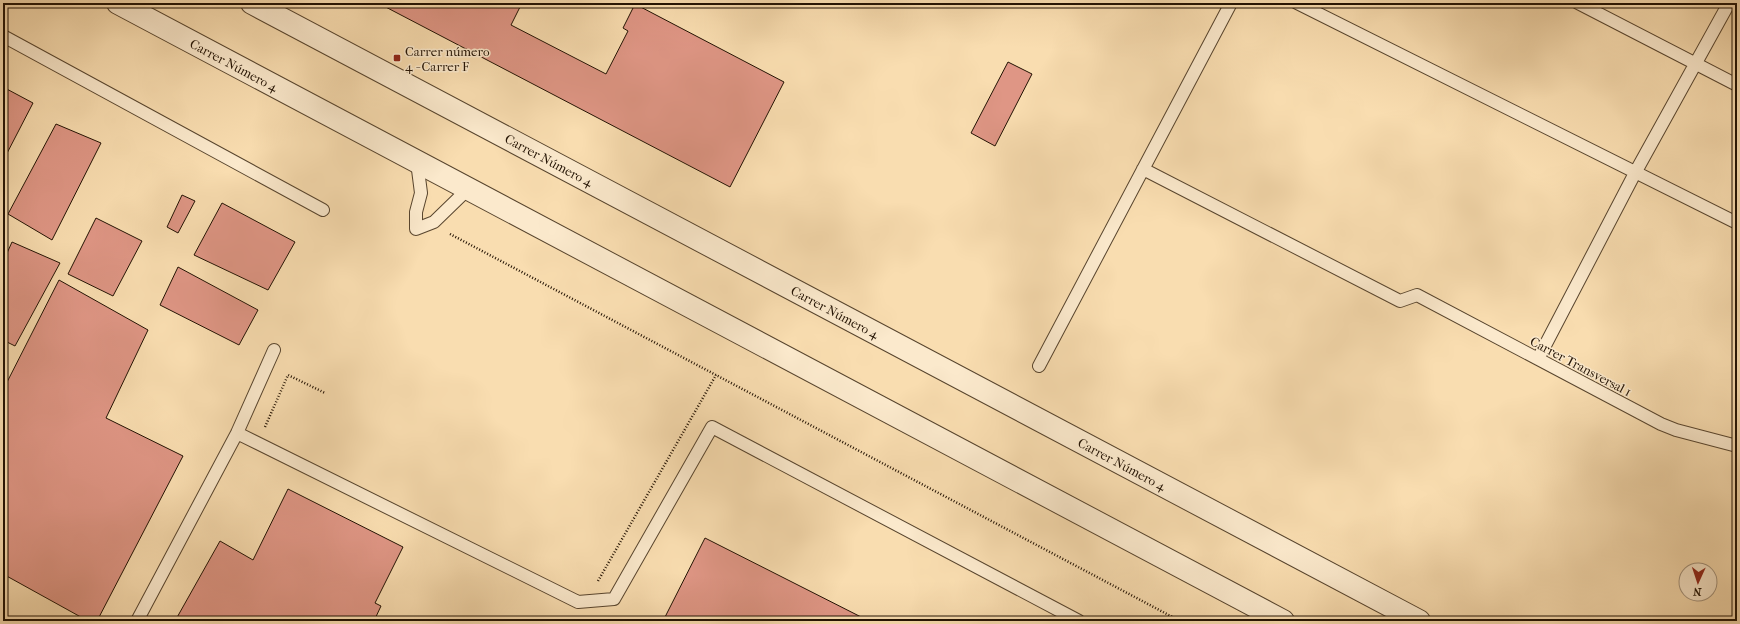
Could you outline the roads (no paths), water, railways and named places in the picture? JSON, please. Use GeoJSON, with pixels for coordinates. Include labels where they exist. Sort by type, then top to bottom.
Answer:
{"type":"FeatureCollection","features":[{"type":"Feature","properties":{"kind":"street","name":"Carrer Número 4"},"geometry":{"type":"LineString","coordinates":[[118,3],[1283,621]]}},
{"type":"Feature","properties":{"kind":"street","name":"Carrer Número 4"},"geometry":{"type":"LineString","coordinates":[[252,3],[1419,621]]}},
{"type":"Feature","properties":{"kind":"lane"},"geometry":{"type":"LineString","coordinates":[[1039,366],[1231,3]]}},
{"type":"Feature","properties":{"kind":"lane"},"geometry":{"type":"LineString","coordinates":[[1296,3],[1737,223]]}},
{"type":"Feature","properties":{"kind":"lane"},"geometry":{"type":"LineString","coordinates":[[1578,3],[1737,85]]}},
{"type":"Feature","properties":{"kind":"lane"},"geometry":{"type":"LineString","coordinates":[[1538,359],[1636,172],[1729,3]]}},
{"type":"Feature","properties":{"kind":"lane"},"geometry":{"type":"LineString","coordinates":[[3,36],[323,210]]}},
{"type":"Feature","properties":{"kind":"lane"},"geometry":{"type":"LineString","coordinates":[[417,162],[421,193],[416,212],[416,229],[434,222],[468,189]]}},
{"type":"Feature","properties":{"kind":"lane","name":"Carrer Transversal 1"},"geometry":{"type":"LineString","coordinates":[[1143,169],[1400,301],[1417,295],[1661,424],[1676,430],[1737,446]]}},
{"type":"Feature","properties":{"kind":"lane"},"geometry":{"type":"LineString","coordinates":[[137,621],[237,433],[274,350]]}},
{"type":"Feature","properties":{"kind":"lane"},"geometry":{"type":"LineString","coordinates":[[237,433],[578,602],[614,599],[712,427],[1078,621]]}},
{"type":"Feature","properties":{"kind":"place","name":"Carrer número 4 - Carrer F"},"geometry":{"type":"Point","coordinates":[397,58]}}]}
